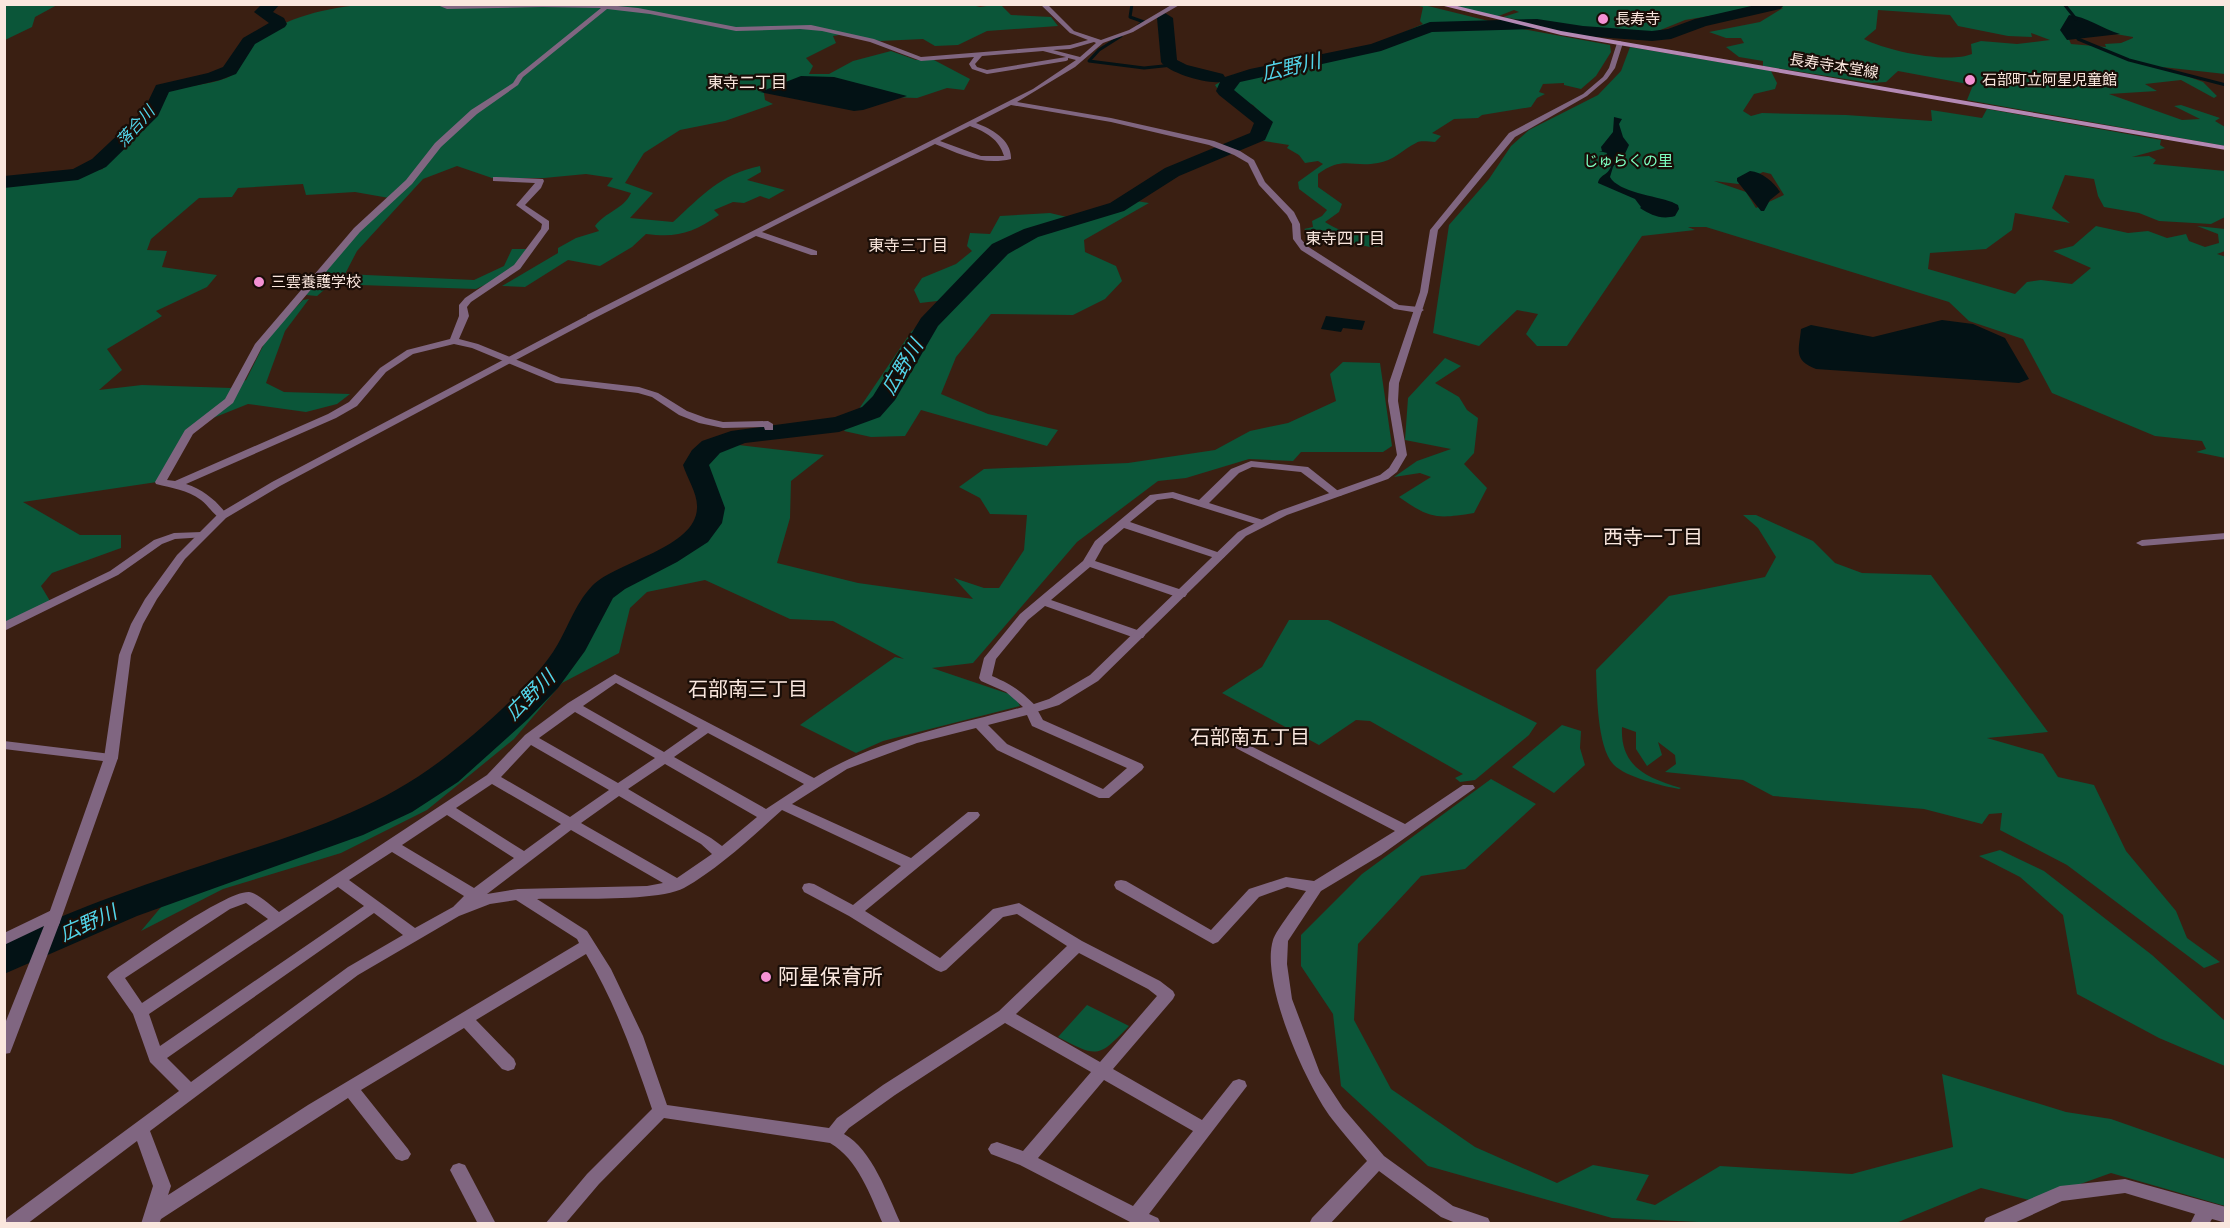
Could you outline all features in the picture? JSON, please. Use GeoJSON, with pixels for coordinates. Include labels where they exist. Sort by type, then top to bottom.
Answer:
{"type":"FeatureCollection","features":[{"type":"Feature","properties":{"kind":"main road","name":"長寿寺本堂線"},"geometry":{"type":"LineString","coordinates":[[1439,4],[1534,28],[2226,148]]}},
{"type":"Feature","properties":{"kind":"street"},"geometry":{"type":"LineString","coordinates":[[438,4],[447,7],[533,5],[638,10],[695,23],[739,29],[820,28],[881,43],[911,57],[921,59],[1070,47],[1093,40]]}},
{"type":"Feature","properties":{"kind":"street"},"geometry":{"type":"LineString","coordinates":[[1043,4],[1072,32],[1101,42]]}},
{"type":"Feature","properties":{"kind":"street"},"geometry":{"type":"LineString","coordinates":[[4,1048],[55,918],[111,758],[125,654],[137,624],[166,578],[202,535],[222,516],[322,459],[590,317],[1010,103],[1060,75],[1101,42],[1131,31],[1178,4]]}},
{"type":"Feature","properties":{"kind":"street"},"geometry":{"type":"LineString","coordinates":[[222,516],[214,504],[195,491],[178,484],[160,482],[189,432],[229,401],[258,346],[357,230],[409,182],[438,145],[474,112],[516,84],[520,76],[605,8]]}},
{"type":"Feature","properties":{"kind":"street"},"geometry":{"type":"LineString","coordinates":[[13,1224],[353,971],[454,912],[488,899],[518,894],[648,891],[678,885],[722,854],[781,804],[842,766],[913,740],[1054,702],[1088,683],[1113,662],[1242,534],[1282,513],[1384,477],[1399,462],[1402,455],[1393,401],[1394,383],[1419,310],[1428,270],[1431,240],[1439,221],[1512,135],[1585,95],[1605,78],[1612,68],[1620,43]]}},
{"type":"Feature","properties":{"kind":"street"},"geometry":{"type":"LineString","coordinates":[[1043,49],[1081,59]]}},
{"type":"Feature","properties":{"kind":"street"},"geometry":{"type":"LineString","coordinates":[[979,55],[972,64],[974,68],[987,72],[1072,58]]}},
{"type":"Feature","properties":{"kind":"street"},"geometry":{"type":"LineString","coordinates":[[1010,103],[1111,120],[1211,143],[1237,153],[1251,162],[1262,183],[1291,214],[1296,224],[1297,239],[1304,248],[1397,307],[1419,310]]}},
{"type":"Feature","properties":{"kind":"street"},"geometry":{"type":"LineString","coordinates":[[933,141],[987,160],[999,161],[1008,157],[1001,138],[969,123]]}},
{"type":"Feature","properties":{"kind":"street"},"geometry":{"type":"LineString","coordinates":[[454,342],[464,316],[462,307],[468,300],[517,267],[545,229],[546,223],[520,205],[540,181],[496,179]]}},
{"type":"Feature","properties":{"kind":"street"},"geometry":{"type":"LineString","coordinates":[[756,232],[814,253]]}},
{"type":"Feature","properties":{"kind":"street"},"geometry":{"type":"LineString","coordinates":[[178,484],[339,412],[353,404],[384,370],[410,352],[454,342],[475,346],[559,381],[639,390],[655,394],[683,413],[704,421],[723,425],[768,424],[769,428]]}},
{"type":"Feature","properties":{"kind":"street"},"geometry":{"type":"LineString","coordinates":[[1201,504],[1235,471],[1251,464],[1304,470],[1337,494]]}},
{"type":"Feature","properties":{"kind":"street"},"geometry":{"type":"LineString","coordinates":[[979,723],[1002,747],[1104,795],[1137,767],[1037,723],[1033,709],[1017,691],[985,678],[990,658],[1024,617],[1088,563],[1099,543],[1154,497],[1173,495],[1262,523]]}},
{"type":"Feature","properties":{"kind":"street"},"geometry":{"type":"LineString","coordinates":[[1124,524],[1219,556]]}},
{"type":"Feature","properties":{"kind":"street"},"geometry":{"type":"LineString","coordinates":[[4,627],[114,573],[158,542],[174,536],[202,535]]}},
{"type":"Feature","properties":{"kind":"street"},"geometry":{"type":"LineString","coordinates":[[2142,543],[2226,536]]}},
{"type":"Feature","properties":{"kind":"street"},"geometry":{"type":"LineString","coordinates":[[1088,563],[1181,594]]}},
{"type":"Feature","properties":{"kind":"street"},"geometry":{"type":"LineString","coordinates":[[1043,601],[1139,635]]}},
{"type":"Feature","properties":{"kind":"street"},"geometry":{"type":"LineString","coordinates":[[140,1012],[393,846],[492,778],[530,738],[615,678],[813,783]]}},
{"type":"Feature","properties":{"kind":"street"},"geometry":{"type":"LineString","coordinates":[[573,706],[767,816]]}},
{"type":"Feature","properties":{"kind":"street"},"geometry":{"type":"LineString","coordinates":[[454,912],[524,857],[708,727]]}},
{"type":"Feature","properties":{"kind":"street"},"geometry":{"type":"LineString","coordinates":[[530,738],[706,841],[722,854]]}},
{"type":"Feature","properties":{"kind":"street"},"geometry":{"type":"LineString","coordinates":[[1235,742],[1406,831]]}},
{"type":"Feature","properties":{"kind":"street"},"geometry":{"type":"LineString","coordinates":[[4,745],[111,758]]}},
{"type":"Feature","properties":{"kind":"street"},"geometry":{"type":"LineString","coordinates":[[492,778],[678,885]]}},
{"type":"Feature","properties":{"kind":"street"},"geometry":{"type":"LineString","coordinates":[[1468,788],[1406,831],[1316,887],[1281,940],[1279,964],[1284,999],[1313,1075],[1337,1113],[1378,1161],[1447,1212],[1482,1224]]}},
{"type":"Feature","properties":{"kind":"street"},"geometry":{"type":"LineString","coordinates":[[781,804],[912,866]]}},
{"type":"Feature","properties":{"kind":"street"},"geometry":{"type":"LineString","coordinates":[[446,808],[524,857]]}},
{"type":"Feature","properties":{"kind":"street"},"geometry":{"type":"LineString","coordinates":[[854,912],[973,815]]}},
{"type":"Feature","properties":{"kind":"street"},"geometry":{"type":"LineString","coordinates":[[393,846],[474,895]]}},
{"type":"Feature","properties":{"kind":"street"},"geometry":{"type":"LineString","coordinates":[[340,881],[414,935]]}},
{"type":"Feature","properties":{"kind":"street"},"geometry":{"type":"LineString","coordinates":[[1121,885],[1213,938],[1254,893],[1286,882],[1316,887]]}},
{"type":"Feature","properties":{"kind":"street"},"geometry":{"type":"LineString","coordinates":[[809,888],[854,912],[940,966],[998,913],[1019,908],[1077,945],[1154,985],[1167,995],[1026,1160]]}},
{"type":"Feature","properties":{"kind":"street"},"geometry":{"type":"LineString","coordinates":[[518,894],[582,935],[603,969],[635,1036],[660,1111]]}},
{"type":"Feature","properties":{"kind":"street"},"geometry":{"type":"LineString","coordinates":[[190,1093],[156,1057],[140,1012],[115,976],[225,905],[248,897],[280,920]]}},
{"type":"Feature","properties":{"kind":"street"},"geometry":{"type":"LineString","coordinates":[[156,1057],[375,906]]}},
{"type":"Feature","properties":{"kind":"street"},"geometry":{"type":"LineString","coordinates":[[4,940],[55,918]]}},
{"type":"Feature","properties":{"kind":"street"},"geometry":{"type":"LineString","coordinates":[[152,1219],[350,1089],[588,945]]}},
{"type":"Feature","properties":{"kind":"street"},"geometry":{"type":"LineString","coordinates":[[833,1136],[843,1124],[889,1090],[1005,1015],[1077,945]]}},
{"type":"Feature","properties":{"kind":"street"},"geometry":{"type":"LineString","coordinates":[[1005,1015],[1204,1129]]}},
{"type":"Feature","properties":{"kind":"street"},"geometry":{"type":"LineString","coordinates":[[465,1019],[508,1064]]}},
{"type":"Feature","properties":{"kind":"street"},"geometry":{"type":"LineString","coordinates":[[1136,1215],[1239,1086]]}},
{"type":"Feature","properties":{"kind":"street"},"geometry":{"type":"LineString","coordinates":[[350,1089],[402,1154]]}},
{"type":"Feature","properties":{"kind":"street"},"geometry":{"type":"LineString","coordinates":[[660,1111],[833,1136],[844,1140],[862,1164],[892,1224]]}},
{"type":"Feature","properties":{"kind":"street"},"geometry":{"type":"LineString","coordinates":[[554,1224],[593,1179],[660,1111]]}},
{"type":"Feature","properties":{"kind":"street"},"geometry":{"type":"LineString","coordinates":[[141,1130],[162,1185],[152,1219]]}},
{"type":"Feature","properties":{"kind":"street"},"geometry":{"type":"LineString","coordinates":[[997,1149],[1026,1160],[1152,1224]]}},
{"type":"Feature","properties":{"kind":"street"},"geometry":{"type":"LineString","coordinates":[[1318,1224],[1378,1161]]}},
{"type":"Feature","properties":{"kind":"street"},"geometry":{"type":"LineString","coordinates":[[459,1170],[487,1224]]}},
{"type":"Feature","properties":{"kind":"street"},"geometry":{"type":"LineString","coordinates":[[1992,1224],[2060,1194],[2125,1186],[2203,1217],[2226,1215]]}},
{"type":"Feature","properties":{"kind":"green space"},"geometry":{"type":"Polygon","coordinates":[[[367,4],[968,4],[980,7],[1000,4],[1011,15],[1051,17],[1058,26],[987,31],[958,45],[935,46],[923,39],[880,41],[844,34],[833,36],[836,43],[806,58],[813,66],[809,74],[829,74],[853,61],[891,51],[916,60],[934,60],[970,79],[964,90],[947,88],[917,98],[764,93],[765,100],[773,104],[725,121],[680,130],[644,153],[625,183],[653,193],[630,218],[673,222],[712,187],[734,174],[760,166],[761,172],[747,180],[785,190],[769,199],[760,196],[744,203],[733,202],[714,210],[719,215],[684,233],[646,234],[632,247],[600,266],[568,260],[525,287],[502,286],[558,253],[558,248],[576,238],[599,231],[595,226],[599,221],[624,203],[631,193],[607,186],[613,178],[586,174],[544,178],[492,178],[457,166],[423,179],[357,251],[345,274],[474,280],[504,266],[512,249],[528,249],[521,268],[476,289],[331,284],[317,296],[306,295],[370,217],[389,198],[355,192],[306,195],[303,184],[238,188],[232,197],[199,198],[151,239],[147,250],[167,251],[162,267],[217,275],[207,287],[156,311],[162,316],[107,349],[122,370],[99,390],[142,385],[231,388],[246,380],[268,336],[303,300],[309,299],[285,331],[266,383],[284,392],[350,394],[337,404],[306,412],[248,404],[188,428],[157,482],[23,502],[80,535],[121,535],[121,548],[52,573],[41,586],[53,606],[5,628],[4,184],[52,179],[103,169],[100,155],[131,127],[157,91],[226,78],[237,71],[254,43],[279,26],[322,11],[367,4]]]}},
{"type":"Feature","properties":{"kind":"green space"},"geometry":{"type":"Polygon","coordinates":[[[4,5],[57,5],[35,17],[32,27],[5,40],[4,5]]]}},
{"type":"Feature","properties":{"kind":"green space"},"geometry":{"type":"Polygon","coordinates":[[[1415,5],[1424,5],[1517,28],[1610,45],[1611,52],[1596,76],[1581,89],[1564,85],[1564,83],[1543,84],[1539,92],[1545,94],[1537,98],[1531,107],[1482,115],[1478,118],[1454,119],[1432,133],[1441,136],[1435,142],[1418,142],[1383,162],[1341,163],[1318,174],[1318,187],[1342,204],[1339,212],[1325,222],[1354,234],[1379,234],[1372,242],[1386,246],[1370,247],[1312,234],[1304,229],[1313,227],[1312,221],[1322,216],[1327,210],[1299,189],[1298,182],[1323,164],[1318,161],[1305,163],[1299,155],[1287,148],[1289,145],[1257,140],[1266,131],[1266,119],[1253,105],[1221,94],[1215,85],[1232,75],[1365,49],[1423,24],[1420,21],[1423,7],[1415,5]]]}},
{"type":"Feature","properties":{"kind":"green space","name":"長寿寺"},"geometry":{"type":"Polygon","coordinates":[[[1449,5],[1776,5],[1685,20],[1653,33],[1579,30],[1503,17],[1519,12],[1514,10],[1496,17],[1449,5]]]}},
{"type":"Feature","properties":{"kind":"green space"},"geometry":{"type":"Polygon","coordinates":[[[1776,5],[2225,5],[2225,74],[2162,67],[2203,82],[2217,96],[2214,98],[2181,80],[2145,84],[2157,91],[2109,94],[2182,120],[2200,119],[2174,106],[2181,105],[2220,118],[2215,121],[2225,127],[2225,146],[1967,100],[1973,85],[1898,71],[1886,82],[1871,83],[1763,66],[1763,61],[1739,57],[1726,47],[1744,43],[1741,38],[1726,38],[1709,32],[1760,22],[1783,8],[1776,5]],[[1878,10],[1876,29],[1864,39],[1887,48],[1918,55],[1961,57],[1972,54],[1971,44],[1981,41],[2017,44],[2050,40],[2031,33],[2032,37],[2008,36],[1958,26],[1950,15],[1878,10]],[[2098,31],[2067,35],[2071,44],[2106,47],[2105,44],[2121,43],[2133,38],[2133,37],[2098,31]]]}},
{"type":"Feature","properties":{"kind":"green space","name":"じゅらくの里"},"geometry":{"type":"Polygon","coordinates":[[[1630,47],[1771,71],[1777,83],[1775,89],[1754,94],[1743,111],[1751,116],[1762,113],[1846,115],[1932,121],[1931,110],[1982,118],[1987,109],[2161,140],[2160,145],[2165,148],[2132,157],[2149,156],[2156,160],[2153,164],[2225,171],[2225,217],[2211,224],[2159,221],[2139,213],[2104,207],[2098,196],[2094,179],[2065,175],[2052,208],[2070,223],[2015,213],[2012,230],[1986,249],[1930,253],[1928,269],[2015,294],[2027,282],[2041,280],[2072,284],[2091,268],[2053,251],[2073,246],[2096,226],[2128,233],[2148,231],[2167,238],[2186,234],[2189,241],[2205,247],[2219,243],[2218,234],[2197,226],[2225,229],[2225,251],[2217,254],[2226,257],[2225,458],[2196,452],[2206,449],[2202,441],[2155,436],[2052,393],[2023,339],[1969,321],[1949,302],[1706,227],[1688,227],[1695,230],[1642,236],[1567,346],[1537,346],[1526,334],[1538,314],[1517,310],[1479,346],[1433,333],[1449,225],[1489,179],[1511,146],[1529,130],[1598,95],[1621,71],[1630,47]],[[1763,172],[1738,184],[1714,181],[1746,192],[1756,208],[1784,195],[1771,174],[1763,172]]]}},
{"type":"Feature","properties":{"kind":"green space"},"geometry":{"type":"Polygon","coordinates":[[[1123,199],[1149,203],[1084,240],[1085,252],[1116,266],[1122,281],[1105,299],[1073,315],[991,314],[956,357],[941,394],[988,414],[1058,430],[1047,446],[921,410],[905,436],[871,437],[844,431],[911,332],[946,300],[920,303],[914,290],[922,278],[956,264],[972,251],[967,246],[970,233],[990,234],[1000,216],[1050,213],[1067,217],[1106,209],[1123,199]]]}},
{"type":"Feature","properties":{"kind":"green space"},"geometry":{"type":"Polygon","coordinates":[[[1445,358],[1461,366],[1435,383],[1459,397],[1467,410],[1478,418],[1474,453],[1464,464],[1487,488],[1474,513],[1434,516],[1419,510],[1399,497],[1431,477],[1420,473],[1394,477],[1417,461],[1451,449],[1405,440],[1408,398],[1445,358]]]}},
{"type":"Feature","properties":{"kind":"green space"},"geometry":{"type":"Polygon","coordinates":[[[1343,362],[1380,363],[1392,446],[1383,452],[1301,452],[1293,461],[1249,459],[1186,478],[1158,481],[1077,542],[973,663],[932,668],[1015,696],[1020,706],[883,741],[856,753],[800,725],[895,657],[904,659],[833,621],[790,619],[705,580],[647,592],[630,608],[619,653],[562,683],[514,739],[427,810],[341,853],[223,889],[141,931],[167,900],[342,839],[439,785],[514,722],[576,653],[601,605],[621,587],[708,539],[718,511],[707,472],[708,459],[730,444],[824,455],[791,481],[790,518],[777,563],[858,583],[973,599],[954,578],[984,588],[999,588],[1024,550],[1027,515],[990,514],[980,498],[959,487],[984,469],[1128,463],[1215,450],[1250,431],[1288,423],[1336,401],[1330,374],[1343,362]]]}},
{"type":"Feature","properties":{"kind":"green space"},"geometry":{"type":"Polygon","coordinates":[[[1743,515],[1756,515],[1813,541],[1835,563],[1862,573],[1931,575],[2048,732],[1987,738],[2043,754],[2058,777],[2094,785],[2126,851],[2176,911],[2187,938],[2220,962],[2204,968],[2067,865],[2000,830],[2002,813],[1989,814],[1982,824],[1924,809],[1773,796],[1743,780],[1665,772],[1676,764],[1675,755],[1658,742],[1662,755],[1647,766],[1636,749],[1636,732],[1622,727],[1626,752],[1638,769],[1657,780],[1681,788],[1672,788],[1645,780],[1614,765],[1608,757],[1601,734],[1596,670],[1669,596],[1765,577],[1776,557],[1758,528],[1743,515]]]}},
{"type":"Feature","properties":{"kind":"green space"},"geometry":{"type":"Polygon","coordinates":[[[1289,620],[1328,620],[1537,723],[1529,735],[1475,780],[1460,782],[1455,778],[1463,774],[1370,721],[1356,720],[1319,745],[1222,693],[1262,667],[1289,620]]]}},
{"type":"Feature","properties":{"kind":"green space"},"geometry":{"type":"Polygon","coordinates":[[[1562,725],[1581,731],[1580,748],[1585,765],[1554,793],[1512,767],[1562,725]]]}},
{"type":"Feature","properties":{"kind":"green space"},"geometry":{"type":"Polygon","coordinates":[[[1491,779],[1536,804],[1465,869],[1421,876],[1358,944],[1354,1020],[1391,1089],[1475,1147],[1557,1183],[1593,1165],[1649,1175],[1636,1200],[1655,1205],[1720,1166],[1852,1174],[1953,1147],[1942,1074],[2066,1112],[2111,1119],[2225,1159],[2225,1206],[2111,1173],[2033,1201],[1981,1188],[1896,1223],[1741,1224],[1612,1218],[1428,1166],[1341,1086],[1333,1014],[1301,966],[1301,935],[1362,874],[1491,779]]]}},
{"type":"Feature","properties":{"kind":"green space"},"geometry":{"type":"Polygon","coordinates":[[[2000,850],[2044,871],[2152,955],[2225,1021],[2225,1066],[2159,1038],[2077,994],[2063,915],[2020,877],[1979,856],[2000,850]]]}},
{"type":"Feature","properties":{"kind":"green space"},"geometry":{"type":"Polygon","coordinates":[[[1087,1005],[1129,1026],[1110,1044],[1097,1051],[1082,1049],[1058,1037],[1087,1005]]]}},
{"type":"Feature","properties":{"kind":"shaded area"},"geometry":{"type":"Polygon","coordinates":[[[2069,15],[2120,34],[2067,40],[2060,30],[2069,15]]]}},
{"type":"Feature","properties":{"kind":"shaded area"},"geometry":{"type":"Polygon","coordinates":[[[801,76],[834,77],[907,96],[854,111],[760,92],[801,76]]]}},
{"type":"Feature","properties":{"kind":"shaded area"},"geometry":{"type":"Polygon","coordinates":[[[1614,117],[1622,119],[1619,124],[1623,137],[1629,145],[1623,158],[1619,158],[1613,167],[1610,177],[1614,182],[1629,190],[1678,205],[1679,209],[1675,216],[1652,215],[1640,208],[1635,199],[1598,183],[1611,166],[1612,161],[1605,158],[1607,153],[1599,151],[1602,151],[1601,147],[1613,132],[1614,117]]]}},
{"type":"Feature","properties":{"kind":"shaded area"},"geometry":{"type":"Polygon","coordinates":[[[1750,171],[1767,178],[1780,192],[1770,200],[1764,211],[1761,211],[1737,181],[1737,178],[1750,171]]]}},
{"type":"Feature","properties":{"kind":"shaded area"},"geometry":{"type":"Polygon","coordinates":[[[1326,316],[1365,321],[1362,330],[1343,328],[1341,332],[1321,329],[1326,316]]]}},
{"type":"Feature","properties":{"kind":"shaded area"},"geometry":{"type":"Polygon","coordinates":[[[1942,320],[1973,324],[2005,338],[2029,379],[2019,383],[1816,369],[1804,362],[1799,354],[1801,329],[1811,325],[1873,337],[1942,320]]]}},
{"type":"Feature","properties":{"kind":"waterway","name":"落合川"},"geometry":{"type":"LineString","coordinates":[[4,182],[78,174],[99,163],[152,112],[162,89],[214,77],[230,70],[249,41],[279,24],[278,21],[262,12],[273,4]]}},
{"type":"Feature","properties":{"kind":"waterway"},"geometry":{"type":"LineString","coordinates":[[1132,4],[1130,17],[1144,22],[1139,25]]}},
{"type":"Feature","properties":{"kind":"waterway","name":"広野川"},"geometry":{"type":"LineString","coordinates":[[1775,6],[1786,4]]}},
{"type":"Feature","properties":{"kind":"waterway"},"geometry":{"type":"LineString","coordinates":[[2064,4],[2076,19]]}},
{"type":"Feature","properties":{"kind":"waterway","name":"広野川"},"geometry":{"type":"LineString","coordinates":[[4,960],[63,931],[124,907],[350,827],[423,790],[446,774],[516,712],[547,681],[569,651],[603,592],[615,582],[684,547],[698,536],[708,523],[711,508],[696,465],[701,456],[711,447],[740,436],[839,424],[871,412],[883,400],[929,323],[1000,249],[1031,233],[1117,207],[1172,172],[1258,136],[1264,122],[1225,91],[1228,83],[1234,79],[1375,48],[1430,27],[1537,24],[1583,31],[1652,36],[1671,34],[1701,22],[1775,6]]}},
{"type":"Feature","properties":{"kind":"waterway"},"geometry":{"type":"LineString","coordinates":[[1165,18],[1169,62],[1181,69],[1217,78]]}},
{"type":"Feature","properties":{"kind":"waterway"},"geometry":{"type":"LineString","coordinates":[[2081,34],[2078,39],[2129,60],[2226,85]]}},
{"type":"Feature","properties":{"kind":"waterway"},"geometry":{"type":"LineString","coordinates":[[1121,36],[1099,50],[1089,61],[1144,68],[1173,65]]}},
{"type":"Feature","properties":{"kind":"waterway","name":"広野川"},"geometry":{"type":"LineString","coordinates":[[1227,79],[1231,80]]}},
{"type":"Feature","properties":{"kind":"place","name":"長寿寺"},"geometry":{"type":"Point","coordinates":[1603,19]}},
{"type":"Feature","properties":{"kind":"place","name":"石部町立阿星児童館"},"geometry":{"type":"Point","coordinates":[1970,80]}},
{"type":"Feature","properties":{"kind":"place","name":"三雲養護学校"},"geometry":{"type":"Point","coordinates":[259,282]}},
{"type":"Feature","properties":{"kind":"place","name":"阿星保育所"},"geometry":{"type":"Point","coordinates":[766,977]}},
{"type":"Feature","properties":{"kind":"district","name":"東寺二丁目"},"geometry":{"type":"Point","coordinates":[747,82]}},
{"type":"Feature","properties":{"kind":"district","name":"東寺四丁目"},"geometry":{"type":"Point","coordinates":[1345,238]}},
{"type":"Feature","properties":{"kind":"district","name":"東寺三丁目"},"geometry":{"type":"Point","coordinates":[908,245]}},
{"type":"Feature","properties":{"kind":"district","name":"西寺一丁目"},"geometry":{"type":"Point","coordinates":[1653,537]}},
{"type":"Feature","properties":{"kind":"district","name":"石部南三丁目"},"geometry":{"type":"Point","coordinates":[748,689]}},
{"type":"Feature","properties":{"kind":"district","name":"石部南五丁目"},"geometry":{"type":"Point","coordinates":[1250,737]}}]}
